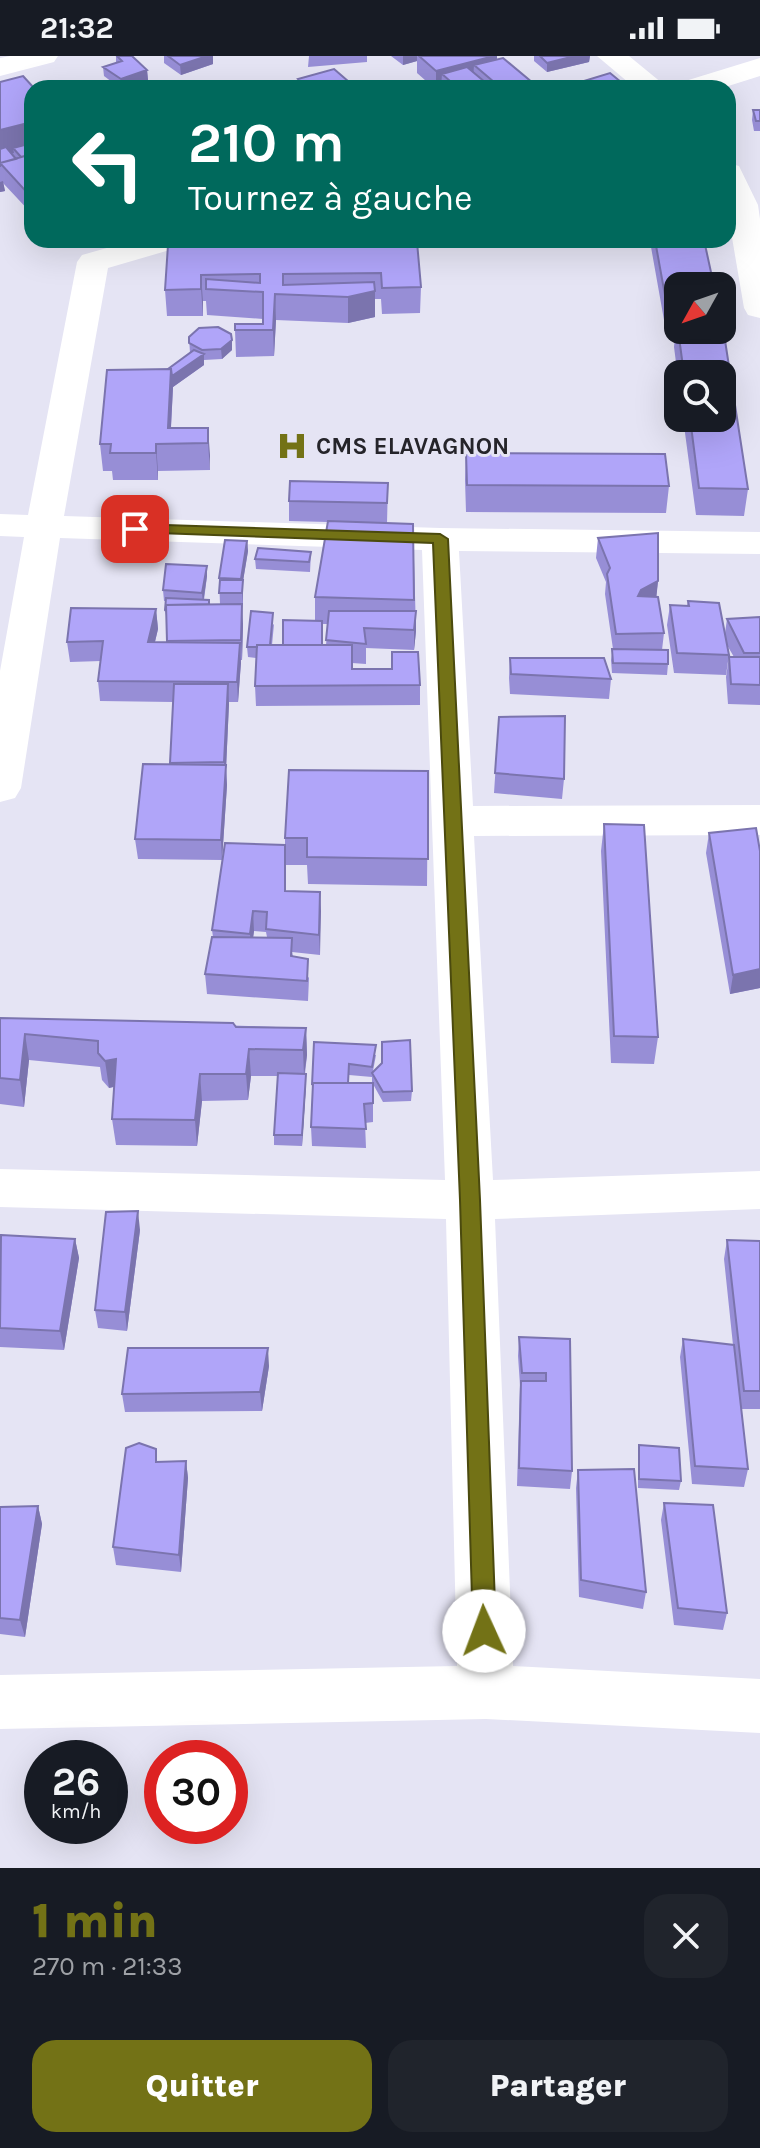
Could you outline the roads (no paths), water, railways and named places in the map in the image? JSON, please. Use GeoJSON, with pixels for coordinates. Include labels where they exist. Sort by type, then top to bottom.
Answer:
{"type":"FeatureCollection","features":[{"type":"Feature","properties":{"kind":"street"},"geometry":{"type":"LineString","coordinates":[[0,67],[43,56]]}},
{"type":"Feature","properties":{"kind":"street"},"geometry":{"type":"LineString","coordinates":[[611,56],[642,80]]}},
{"type":"Feature","properties":{"kind":"street"},"geometry":{"type":"LineString","coordinates":[[718,80],[760,67]]}},
{"type":"Feature","properties":{"kind":"street"},"geometry":{"type":"LineString","coordinates":[[736,191],[742,205],[760,308]]}},
{"type":"Feature","properties":{"kind":"street"},"geometry":{"type":"LineString","coordinates":[[0,788],[44,525],[93,262],[141,248]]}},
{"type":"Feature","properties":{"kind":"street"},"geometry":{"type":"LineString","coordinates":[[0,525],[440,539],[760,543]]}},
{"type":"Feature","properties":{"kind":"street"},"geometry":{"type":"LineString","coordinates":[[440,539],[470,1200],[486,1692]]}},
{"type":"Feature","properties":{"kind":"street"},"geometry":{"type":"LineString","coordinates":[[454,821],[760,820]]}},
{"type":"Feature","properties":{"kind":"street"},"geometry":{"type":"LineString","coordinates":[[0,1188],[470,1200],[760,1190]]}},
{"type":"Feature","properties":{"kind":"street"},"geometry":{"type":"LineString","coordinates":[[0,1702],[486,1692],[760,1706]]}},
{"type":"Feature","properties":{"kind":"place","name":"CMS ELAVAGNON"},"geometry":{"type":"Point","coordinates":[292,446]}}]}
